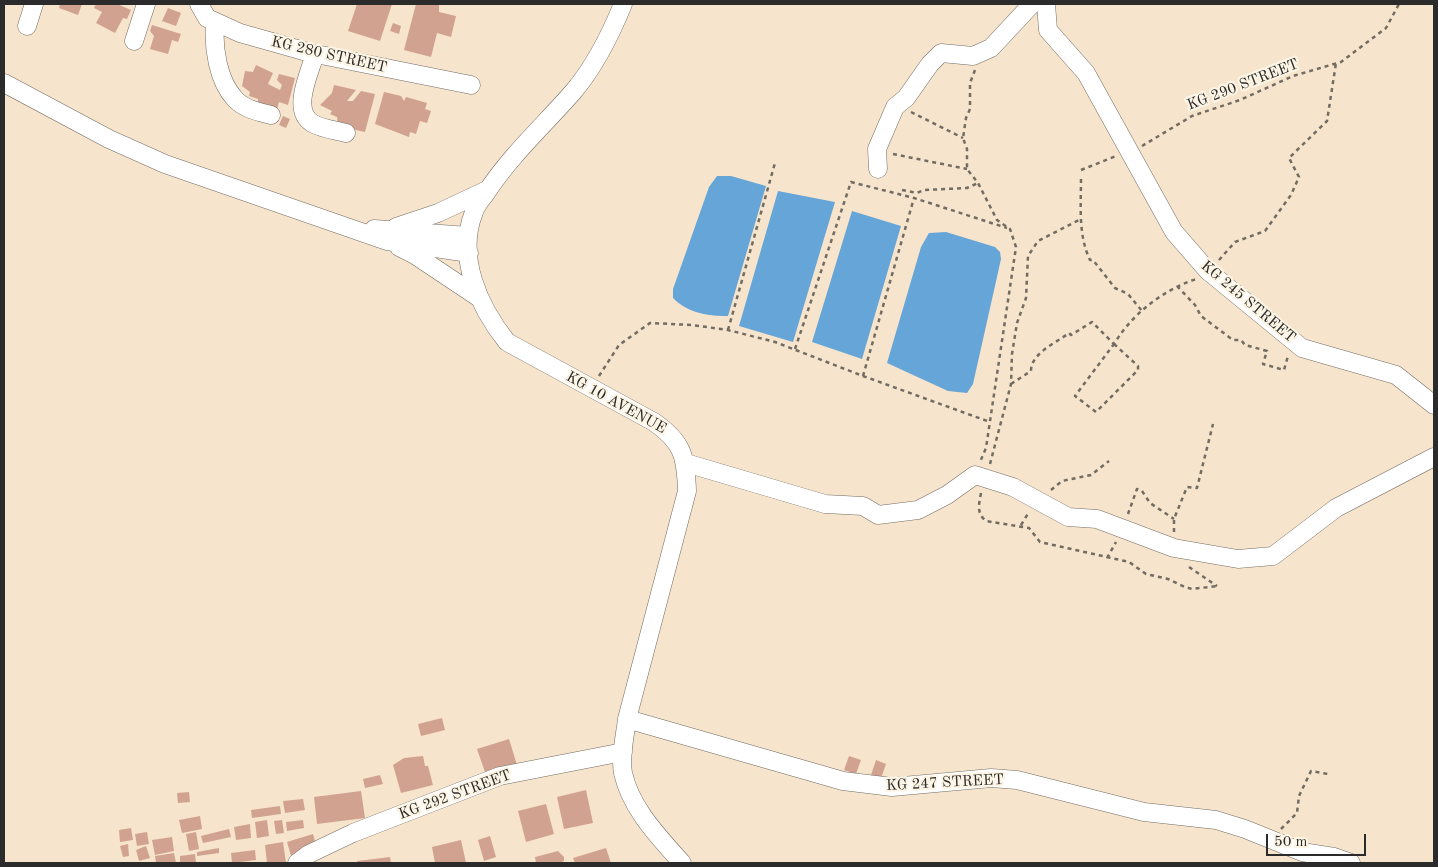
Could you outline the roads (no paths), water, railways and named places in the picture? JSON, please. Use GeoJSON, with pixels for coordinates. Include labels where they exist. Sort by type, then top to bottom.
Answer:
{"type":"FeatureCollection","features":[{"type":"Feature","properties":{"kind":"street"},"geometry":{"type":"LineString","coordinates":[[27,26],[34,4]]}},
{"type":"Feature","properties":{"kind":"street"},"geometry":{"type":"LineString","coordinates":[[134,41],[146,4]]}},
{"type":"Feature","properties":{"kind":"street"},"geometry":{"type":"LineString","coordinates":[[199,4],[207,18],[215,24],[214,51],[230,93],[245,106],[272,115]]}},
{"type":"Feature","properties":{"kind":"street","name":"KG 10 AVENUE"},"geometry":{"type":"LineString","coordinates":[[624,4],[599,56],[574,90],[499,174],[474,211],[468,245],[470,268],[478,297],[489,320],[507,342],[542,363],[592,388],[669,433],[681,450],[686,463],[687,491],[627,719],[623,752],[623,772],[630,796],[648,825],[682,863]]}},
{"type":"Feature","properties":{"kind":"street"},"geometry":{"type":"LineString","coordinates":[[877,161],[877,149],[895,108],[906,98],[930,64],[941,53],[973,56],[991,48],[1032,4]]}},
{"type":"Feature","properties":{"kind":"street","name":"KG 245 STREET"},"geometry":{"type":"LineString","coordinates":[[1046,4],[1048,30],[1086,73],[1174,232],[1208,271],[1302,348],[1396,375],[1434,405]]}},
{"type":"Feature","properties":{"kind":"street","name":"KG 280 STREET"},"geometry":{"type":"LineString","coordinates":[[215,24],[315,54],[471,85]]}},
{"type":"Feature","properties":{"kind":"street"},"geometry":{"type":"LineString","coordinates":[[315,54],[306,85],[303,111],[314,124],[346,133]]}},
{"type":"Feature","properties":{"kind":"street"},"geometry":{"type":"LineString","coordinates":[[4,83],[109,139],[165,164],[354,229],[468,245]]}},
{"type":"Feature","properties":{"kind":"street"},"geometry":{"type":"LineString","coordinates":[[389,235],[488,190]]}},
{"type":"Feature","properties":{"kind":"street"},"geometry":{"type":"LineString","coordinates":[[389,235],[415,255],[478,297]]}},
{"type":"Feature","properties":{"kind":"street"},"geometry":{"type":"LineString","coordinates":[[686,463],[825,504],[863,506],[878,515],[918,510],[979,477],[1013,487],[1068,517],[1097,518],[1174,548],[1238,559],[1273,556],[1336,508],[1434,457]]}},
{"type":"Feature","properties":{"kind":"street","name":"KG 247 STREET"},"geometry":{"type":"LineString","coordinates":[[627,719],[844,781],[892,787],[991,778],[1017,780],[1144,812],[1216,820],[1302,852],[1334,857],[1351,863]]}},
{"type":"Feature","properties":{"kind":"street","name":"KG 292 STREET"},"geometry":{"type":"LineString","coordinates":[[297,863],[309,854],[353,833],[500,776],[623,752]]}},
{"type":"Feature","properties":{"kind":"water"},"geometry":{"type":"Polygon","coordinates":[[[717,176],[731,176],[766,186],[728,316],[698,313],[684,307],[673,298],[673,289],[709,187],[717,176]]]}},
{"type":"Feature","properties":{"kind":"water"},"geometry":{"type":"Polygon","coordinates":[[[778,191],[835,202],[793,342],[739,326],[778,191]]]}},
{"type":"Feature","properties":{"kind":"water"},"geometry":{"type":"Polygon","coordinates":[[[852,211],[901,226],[862,359],[812,342],[852,211]]]}},
{"type":"Feature","properties":{"kind":"water"},"geometry":{"type":"Polygon","coordinates":[[[946,232],[995,247],[1000,252],[1001,259],[973,384],[967,393],[948,391],[887,363],[921,247],[929,233],[946,232]]]}}]}
